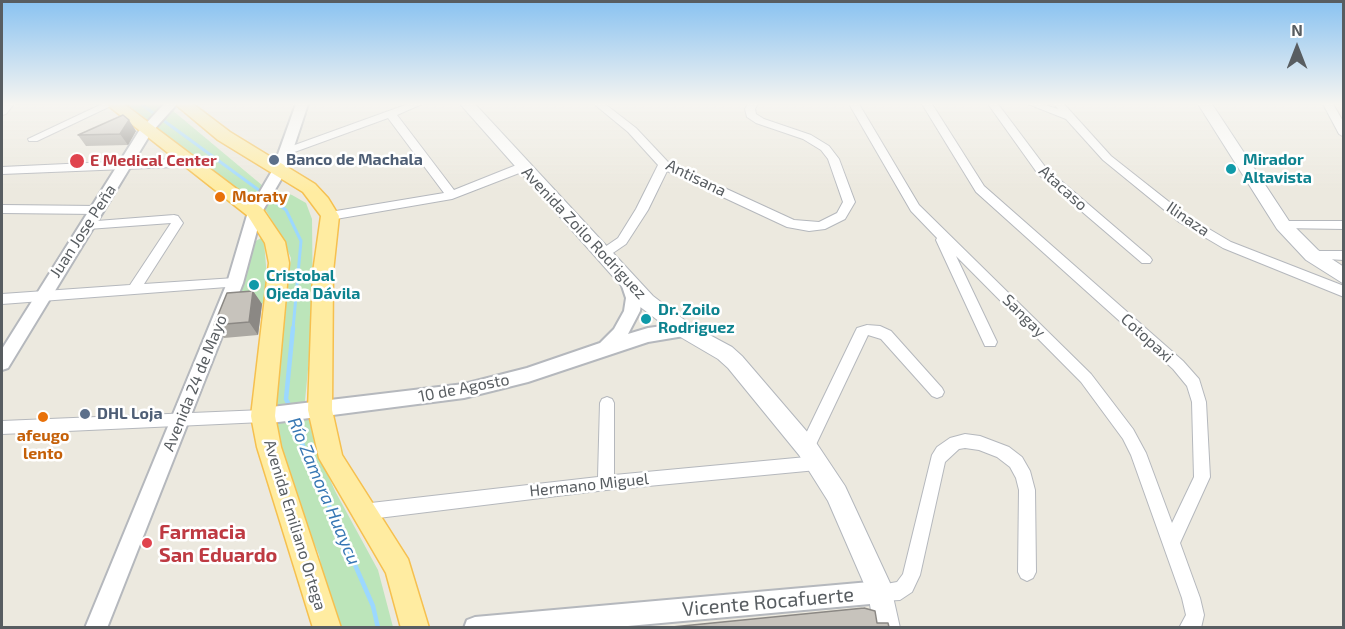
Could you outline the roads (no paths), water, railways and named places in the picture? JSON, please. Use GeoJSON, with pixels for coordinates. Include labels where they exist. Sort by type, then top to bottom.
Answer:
{"type":"FeatureCollection","features":[{"type":"Feature","properties":{"kind":"main road","name":"Avenida Emiliano Ortega"},"geometry":{"type":"LineString","coordinates":[[155,133],[255,212],[272,236],[279,263],[263,416],[269,447],[327,627]]}},
{"type":"Feature","properties":{"kind":"main road"},"geometry":{"type":"LineString","coordinates":[[221,133],[309,188],[322,202],[330,216],[323,273],[320,410],[331,458],[398,568],[415,627]]}},
{"type":"Feature","properties":{"kind":"main road","name":"Avenida Zoilo Rodriguez"},"geometry":{"type":"LineString","coordinates":[[493,133],[646,301],[684,330],[725,353],[735,362],[812,456],[837,494],[881,592],[887,627]]}},
{"type":"Feature","properties":{"kind":"main road"},"geometry":{"type":"LineString","coordinates":[[1224,133],[1283,225],[1312,255],[1344,277]]}},
{"type":"Feature","properties":{"kind":"street"},"geometry":{"type":"LineString","coordinates":[[33,139],[46,133]]}},
{"type":"Feature","properties":{"kind":"street","name":"Juan Jose Peña"},"geometry":{"type":"LineString","coordinates":[[2,363],[146,133]]}},
{"type":"Feature","properties":{"kind":"street","name":"Avenida 24 de Mayo"},"geometry":{"type":"LineString","coordinates":[[96,627],[235,283],[255,212],[279,171],[292,133]]}},
{"type":"Feature","properties":{"kind":"street"},"geometry":{"type":"LineString","coordinates":[[285,152],[335,133]]}},
{"type":"Feature","properties":{"kind":"street"},"geometry":{"type":"LineString","coordinates":[[405,133],[452,195]]}},
{"type":"Feature","properties":{"kind":"street","name":"Antisana"},"geometry":{"type":"LineString","coordinates":[[635,133],[664,165],[791,224],[810,227],[828,224],[841,216],[849,202],[833,159],[825,148],[796,133]]}},
{"type":"Feature","properties":{"kind":"street","name":"Sangay"},"geometry":{"type":"LineString","coordinates":[[871,133],[915,208],[1086,378],[1128,434],[1138,453],[1172,541]]}},
{"type":"Feature","properties":{"kind":"street","name":"Cotopaxi"},"geometry":{"type":"LineString","coordinates":[[945,133],[980,189],[1178,365],[1194,383],[1199,402],[1202,477],[1172,541]]}},
{"type":"Feature","properties":{"kind":"street","name":"Atacaso"},"geometry":{"type":"LineString","coordinates":[[1014,133],[1042,171],[1146,260]]}},
{"type":"Feature","properties":{"kind":"street","name":"Ilinaza"},"geometry":{"type":"LineString","coordinates":[[1085,133],[1107,158],[1183,219],[1227,245],[1344,292]]}},
{"type":"Feature","properties":{"kind":"street"},"geometry":{"type":"LineString","coordinates":[[2,171],[174,163],[186,159]]}},
{"type":"Feature","properties":{"kind":"street"},"geometry":{"type":"LineString","coordinates":[[603,254],[622,241],[642,210],[664,165]]}},
{"type":"Feature","properties":{"kind":"street"},"geometry":{"type":"LineString","coordinates":[[330,216],[452,195],[523,167]]}},
{"type":"Feature","properties":{"kind":"street"},"geometry":{"type":"LineString","coordinates":[[2,209],[97,210]]}},
{"type":"Feature","properties":{"kind":"street"},"geometry":{"type":"LineString","coordinates":[[88,225],[174,219],[177,223],[134,290]]}},
{"type":"Feature","properties":{"kind":"street"},"geometry":{"type":"LineString","coordinates":[[1283,225],[1344,225]]}},
{"type":"Feature","properties":{"kind":"street"},"geometry":{"type":"LineString","coordinates":[[937,230],[990,342]]}},
{"type":"Feature","properties":{"kind":"street"},"geometry":{"type":"LineString","coordinates":[[1312,255],[1344,256]]}},
{"type":"Feature","properties":{"kind":"street"},"geometry":{"type":"LineString","coordinates":[[2,299],[235,283]]}},
{"type":"Feature","properties":{"kind":"street","name":"10 de Agosto"},"geometry":{"type":"LineString","coordinates":[[604,348],[620,334],[628,321],[634,298],[629,283]]}},
{"type":"Feature","properties":{"kind":"street","name":"10 de Agosto"},"geometry":{"type":"LineString","coordinates":[[263,416],[464,391],[528,375],[648,335],[684,330]]}},
{"type":"Feature","properties":{"kind":"street"},"geometry":{"type":"LineString","coordinates":[[812,456],[862,332],[880,331],[886,335],[936,392]]}},
{"type":"Feature","properties":{"kind":"street"},"geometry":{"type":"LineString","coordinates":[[606,483],[607,404]]}},
{"type":"Feature","properties":{"kind":"street"},"geometry":{"type":"LineString","coordinates":[[2,428],[180,422],[263,416]]}},
{"type":"Feature","properties":{"kind":"street"},"geometry":{"type":"LineString","coordinates":[[881,592],[900,591],[906,586],[911,575],[938,460],[943,452],[955,443],[965,441],[980,443],[1003,452],[1016,462],[1024,476],[1027,490],[1027,572]]}},
{"type":"Feature","properties":{"kind":"street","name":"Hermano Miguel"},"geometry":{"type":"LineString","coordinates":[[362,512],[812,456]]}},
{"type":"Feature","properties":{"kind":"street"},"geometry":{"type":"LineString","coordinates":[[1172,541],[1195,615],[1194,622],[1188,627]]}},
{"type":"Feature","properties":{"kind":"street","name":"Vicente Rocafuerte"},"geometry":{"type":"LineString","coordinates":[[475,627],[881,592]]}},
{"type":"Feature","properties":{"kind":"waterway","name":"Río Zamora Huaycu"},"geometry":{"type":"LineString","coordinates":[[181,133],[286,210],[301,241],[293,329]]}},
{"type":"Feature","properties":{"kind":"waterway","name":"Río Zamora Huaycu"},"geometry":{"type":"LineString","coordinates":[[290,407],[286,399],[293,328]]}},
{"type":"Feature","properties":{"kind":"waterway","name":"Río Zamora Huaycu"},"geometry":{"type":"LineString","coordinates":[[294,417],[303,446],[373,606],[378,628]]}},
{"type":"Feature","properties":{"kind":"place","name":"Banco de Machala"},"geometry":{"type":"Point","coordinates":[274,160]}},
{"type":"Feature","properties":{"kind":"place","name":"E Medical Center"},"geometry":{"type":"Point","coordinates":[77,161]}},
{"type":"Feature","properties":{"kind":"place","name":"Mirador Altavista"},"geometry":{"type":"Point","coordinates":[1231,169]}},
{"type":"Feature","properties":{"kind":"place","name":"Moraty"},"geometry":{"type":"Point","coordinates":[220,197]}},
{"type":"Feature","properties":{"kind":"place","name":"Cristobal Ojeda Dávila"},"geometry":{"type":"Point","coordinates":[254,285]}},
{"type":"Feature","properties":{"kind":"place","name":"Dr. Zoilo Rodriguez"},"geometry":{"type":"Point","coordinates":[646,319]}},
{"type":"Feature","properties":{"kind":"place","name":"DHL Loja"},"geometry":{"type":"Point","coordinates":[85,414]}},
{"type":"Feature","properties":{"kind":"place","name":"afeugo lento"},"geometry":{"type":"Point","coordinates":[43,417]}},
{"type":"Feature","properties":{"kind":"place","name":"Farmacia San Eduardo"},"geometry":{"type":"Point","coordinates":[147,543]}}]}
